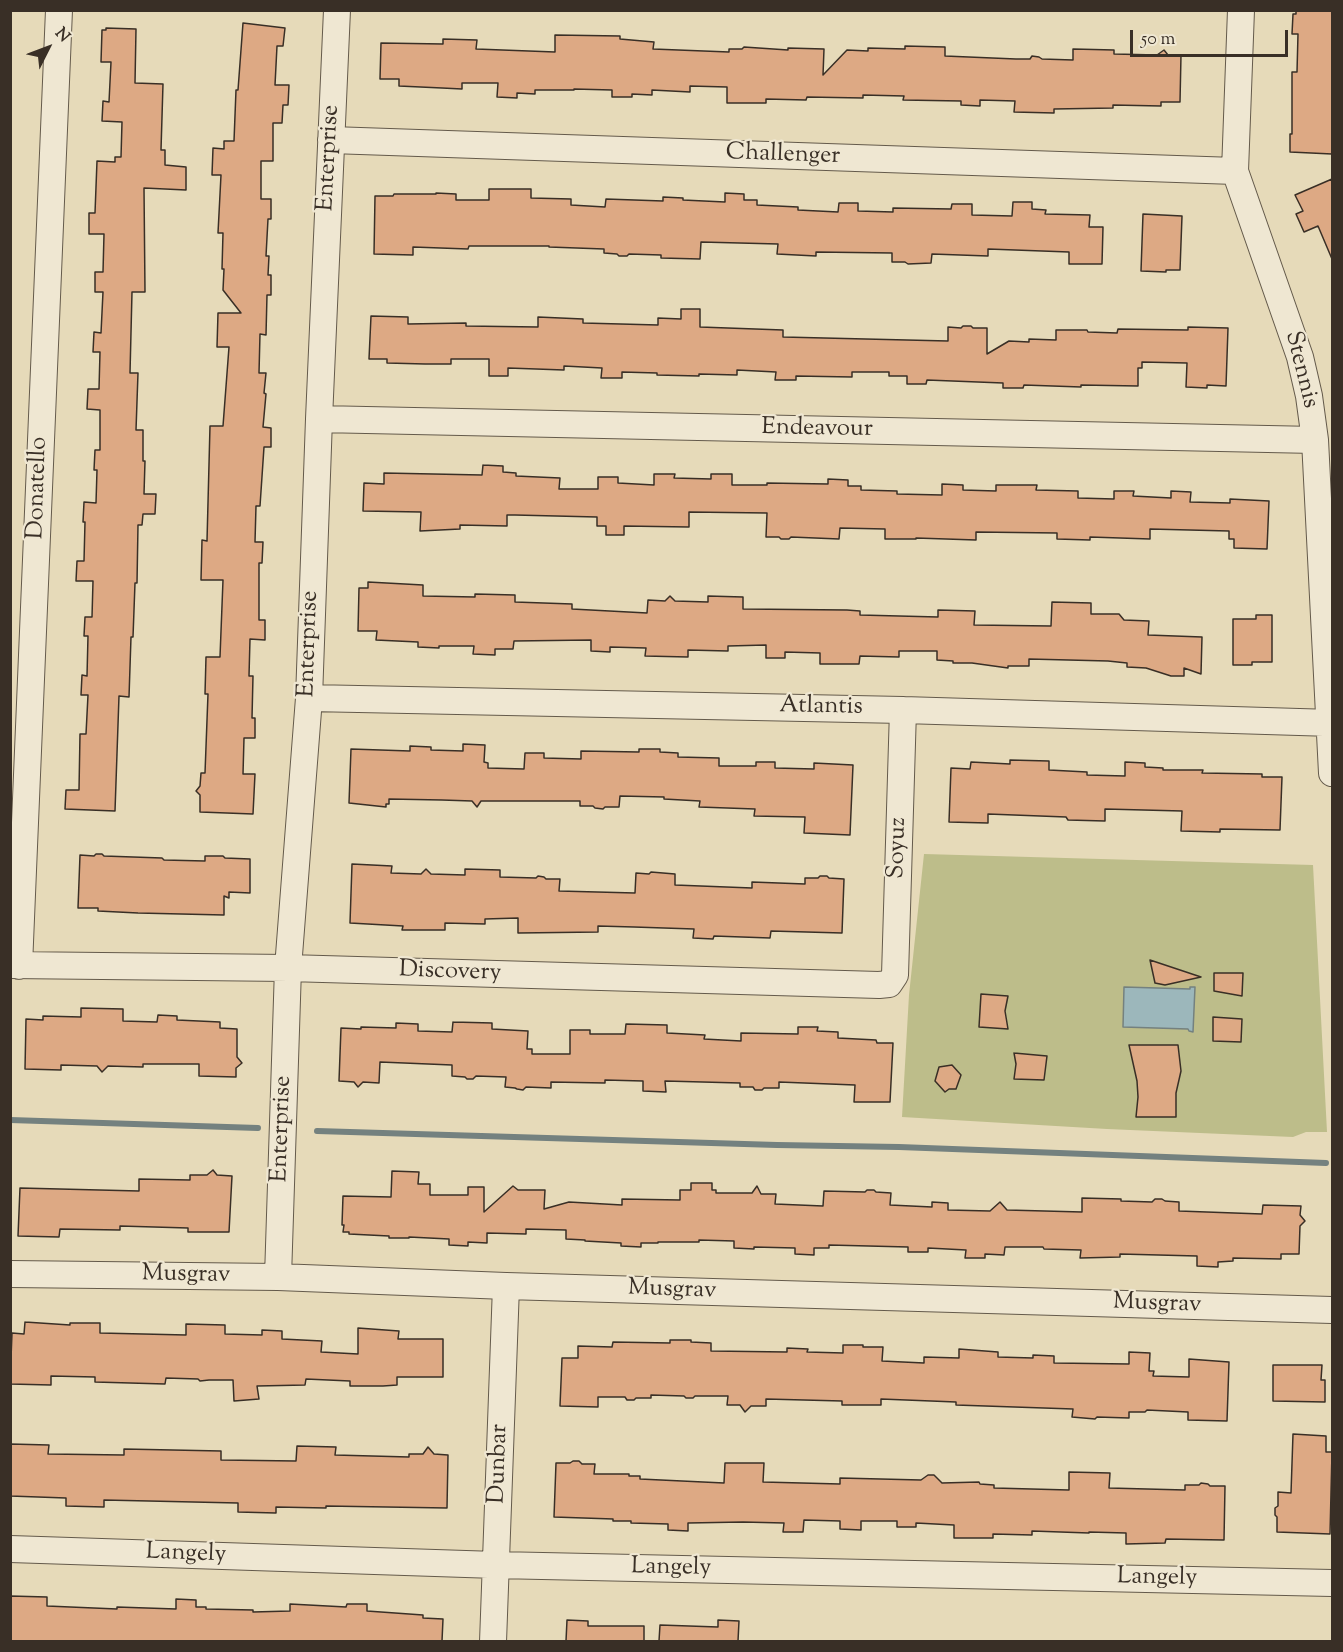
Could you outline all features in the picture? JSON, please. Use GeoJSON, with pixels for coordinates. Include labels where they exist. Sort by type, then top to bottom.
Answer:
{"type":"FeatureCollection","features":[{"type":"Feature","properties":{"kind":"street","name":"Donatello"},"geometry":{"type":"LineString","coordinates":[[15,966],[59,10]]}},
{"type":"Feature","properties":{"kind":"street","name":"Enterprise"},"geometry":{"type":"LineString","coordinates":[[278,1277],[288,968],[309,698],[337,10]]}},
{"type":"Feature","properties":{"kind":"street","name":"Stennis"},"geometry":{"type":"LineString","coordinates":[[1241,10],[1235,171],[1300,357],[1309,396],[1315,440],[1332,773]]}},
{"type":"Feature","properties":{"kind":"street","name":"Challenger"},"geometry":{"type":"LineString","coordinates":[[331,140],[1235,171]]}},
{"type":"Feature","properties":{"kind":"street","name":"Endeavour"},"geometry":{"type":"LineString","coordinates":[[319,419],[1315,440]]}},
{"type":"Feature","properties":{"kind":"street","name":"Atlantis"},"geometry":{"type":"LineString","coordinates":[[309,698],[903,710],[1331,723]]}},
{"type":"Feature","properties":{"kind":"street","name":"Soyuz"},"geometry":{"type":"LineString","coordinates":[[890,984],[895,975],[903,710]]}},
{"type":"Feature","properties":{"kind":"street","name":"Discovery"},"geometry":{"type":"LineString","coordinates":[[15,966],[288,968],[856,985],[890,984]]}},
{"type":"Feature","properties":{"kind":"street","name":"Musgrav"},"geometry":{"type":"LineString","coordinates":[[10,1274],[278,1277],[506,1286],[1332,1310]]}},
{"type":"Feature","properties":{"kind":"street","name":"Dunbar"},"geometry":{"type":"LineString","coordinates":[[493,1641],[506,1286]]}},
{"type":"Feature","properties":{"kind":"street","name":"Langely"},"geometry":{"type":"LineString","coordinates":[[10,1549],[496,1566],[1332,1583]]}},
{"type":"Feature","properties":{"kind":"green space"},"geometry":{"type":"Polygon","coordinates":[[[924,854],[1313,865],[1327,1132],[1306,1132],[1293,1137],[902,1117],[909,995],[924,854]]]}},
{"type":"Feature","properties":{"kind":"water"},"geometry":{"type":"Polygon","coordinates":[[[1124,987],[1190,989],[1190,987],[1195,987],[1193,1032],[1188,1029],[1123,1027],[1124,987]]]}},
{"type":"Feature","properties":{"kind":"building"},"geometry":{"type":"Polygon","coordinates":[[[1296,10],[1332,10],[1332,154],[1290,152],[1292,72],[1297,72],[1298,34],[1292,34],[1293,14],[1296,14],[1296,10]]]}},
{"type":"Feature","properties":{"kind":"building"},"geometry":{"type":"Polygon","coordinates":[[[243,23],[285,28],[283,46],[277,46],[275,85],[289,85],[288,105],[283,105],[282,123],[273,123],[273,161],[261,161],[261,199],[271,199],[266,256],[269,256],[268,275],[271,275],[271,295],[267,295],[266,335],[260,334],[259,373],[266,373],[263,427],[271,428],[271,447],[264,447],[260,506],[256,506],[255,542],[263,542],[262,563],[259,563],[259,620],[265,620],[265,640],[250,639],[249,676],[253,676],[252,718],[255,718],[255,738],[244,738],[243,774],[255,774],[253,814],[200,812],[200,795],[196,791],[200,786],[201,773],[205,773],[208,694],[205,694],[206,657],[220,657],[223,580],[201,580],[202,540],[207,541],[210,426],[223,426],[229,347],[217,347],[218,313],[241,313],[223,290],[223,233],[218,233],[221,175],[212,175],[213,148],[224,149],[224,141],[234,141],[236,90],[238,90],[243,23]]]}},
{"type":"Feature","properties":{"kind":"building"},"geometry":{"type":"Polygon","coordinates":[[[106,28],[136,29],[135,83],[163,84],[161,150],[165,150],[165,165],[186,167],[186,190],[144,188],[145,292],[132,292],[130,373],[138,373],[136,430],[143,430],[144,494],[156,494],[155,514],[143,514],[142,525],[138,525],[137,583],[135,583],[133,637],[131,637],[129,697],[119,696],[115,811],[65,809],[66,790],[79,790],[80,734],[86,734],[88,695],[81,695],[82,675],[87,676],[88,636],[84,636],[85,617],[92,617],[93,581],[76,581],[77,561],[84,561],[84,502],[96,503],[95,450],[100,450],[100,410],[87,409],[88,389],[99,389],[100,352],[93,352],[94,332],[101,333],[103,292],[95,292],[95,272],[103,272],[104,234],[89,234],[89,213],[95,213],[97,161],[115,162],[115,157],[121,157],[122,122],[102,121],[103,101],[109,102],[111,62],[101,62],[102,30],[106,28]]]}},
{"type":"Feature","properties":{"kind":"building"},"geometry":{"type":"Polygon","coordinates":[[[555,35],[620,36],[620,39],[654,42],[653,49],[729,52],[729,49],[744,47],[788,50],[788,48],[824,49],[823,75],[847,50],[868,51],[868,48],[945,47],[945,56],[1030,59],[1032,56],[1042,59],[1073,60],[1073,49],[1114,50],[1114,54],[1157,55],[1164,50],[1168,55],[1181,55],[1180,102],[1161,102],[1161,106],[1113,105],[1113,108],[1054,109],[1054,113],[1014,112],[1015,101],[980,100],[980,106],[961,105],[961,101],[903,100],[904,96],[807,97],[806,100],[766,99],[766,103],[727,103],[727,87],[690,86],[690,92],[652,90],[652,95],[632,94],[632,97],[612,97],[612,90],[574,89],[535,90],[535,94],[517,93],[517,98],[497,97],[498,83],[462,83],[462,89],[399,86],[399,79],[380,79],[381,43],[443,44],[443,39],[477,40],[476,49],[555,52],[555,35]]]}},
{"type":"Feature","properties":{"kind":"building"},"geometry":{"type":"Polygon","coordinates":[[[1332,179],[1332,259],[1318,226],[1304,232],[1296,214],[1303,211],[1295,195],[1332,179]]]}},
{"type":"Feature","properties":{"kind":"building"},"geometry":{"type":"Polygon","coordinates":[[[489,189],[531,189],[531,198],[571,199],[571,205],[605,207],[606,199],[663,201],[663,197],[725,202],[725,193],[744,194],[744,200],[757,200],[757,205],[798,207],[798,210],[838,212],[839,203],[858,203],[858,211],[893,212],[893,208],[951,209],[952,204],[972,204],[972,215],[1012,216],[1013,202],[1032,202],[1032,209],[1046,210],[1045,214],[1090,215],[1089,227],[1103,227],[1102,264],[1069,264],[1069,252],[988,249],[988,256],[932,254],[931,263],[908,264],[892,262],[892,253],[816,252],[816,256],[777,254],[778,244],[701,242],[700,259],[661,258],[661,255],[619,256],[604,253],[604,249],[549,246],[469,246],[468,249],[413,247],[413,255],[374,254],[375,196],[436,193],[456,194],[456,200],[489,200],[489,189]]]}},
{"type":"Feature","properties":{"kind":"building"},"geometry":{"type":"Polygon","coordinates":[[[1143,214],[1182,216],[1180,270],[1141,271],[1143,214]]]}},
{"type":"Feature","properties":{"kind":"building"},"geometry":{"type":"Polygon","coordinates":[[[681,309],[700,309],[700,327],[783,330],[783,337],[948,341],[948,327],[987,328],[987,354],[1009,341],[1056,340],[1056,330],[1117,333],[1118,329],[1228,328],[1226,386],[1186,387],[1187,363],[1142,362],[1142,368],[1138,368],[1138,386],[1024,385],[1023,388],[1003,388],[1003,383],[927,380],[926,384],[907,384],[907,376],[889,376],[889,372],[852,372],[852,377],[796,376],[796,380],[775,380],[776,372],[737,370],[737,375],[657,375],[657,373],[622,372],[622,378],[601,378],[602,368],[564,366],[564,370],[508,368],[508,376],[489,376],[489,359],[451,359],[451,364],[425,364],[387,363],[387,359],[369,359],[371,316],[408,317],[408,324],[466,323],[466,326],[538,327],[538,317],[583,319],[583,323],[658,325],[658,318],[681,319],[681,309]]]}},
{"type":"Feature","properties":{"kind":"building"},"geometry":{"type":"Polygon","coordinates":[[[483,465],[503,466],[503,472],[516,473],[516,476],[560,478],[559,489],[598,489],[598,477],[618,477],[618,483],[654,485],[654,474],[675,474],[674,478],[711,479],[711,474],[732,474],[732,485],[828,484],[828,479],[848,480],[848,486],[861,486],[861,490],[897,491],[897,494],[942,495],[942,484],[963,485],[963,490],[996,491],[996,485],[1037,485],[1036,490],[1078,491],[1078,498],[1114,499],[1114,491],[1134,491],[1133,496],[1171,498],[1171,491],[1191,492],[1190,502],[1230,503],[1230,499],[1269,501],[1267,549],[1234,548],[1234,539],[1229,539],[1229,531],[1150,529],[1150,539],[1090,537],[1090,540],[1057,539],[1057,533],[976,532],[976,540],[885,539],[885,529],[840,528],[839,539],[791,537],[781,539],[766,537],[767,513],[689,512],[689,527],[624,526],[624,535],[606,535],[606,526],[597,526],[597,517],[515,515],[507,515],[507,526],[460,525],[460,529],[420,531],[421,512],[363,511],[364,483],[384,484],[384,473],[482,475],[483,465]]]}},
{"type":"Feature","properties":{"kind":"building"},"geometry":{"type":"Polygon","coordinates":[[[368,582],[423,585],[423,596],[515,595],[515,602],[572,604],[572,609],[647,613],[648,600],[665,601],[670,596],[675,601],[708,602],[708,596],[743,597],[743,609],[847,610],[860,611],[860,615],[938,617],[938,610],[975,611],[974,625],[1051,626],[1052,602],[1091,603],[1091,614],[1119,614],[1124,620],[1149,621],[1148,635],[1202,637],[1201,674],[1184,668],[1184,676],[1171,676],[1146,668],[1127,667],[1127,663],[1108,661],[1029,659],[1029,666],[1008,666],[1008,668],[937,660],[937,651],[899,651],[899,657],[860,656],[859,664],[820,664],[820,653],[785,652],[785,658],[766,658],[766,645],[728,646],[728,651],[688,650],[688,657],[645,656],[646,648],[610,647],[610,652],[591,651],[591,640],[514,641],[513,649],[495,649],[495,655],[473,654],[474,646],[418,647],[418,642],[376,640],[377,631],[358,631],[359,588],[368,588],[368,582]]]}},
{"type":"Feature","properties":{"kind":"building"},"geometry":{"type":"Polygon","coordinates":[[[1256,615],[1272,615],[1272,662],[1233,665],[1233,619],[1256,619],[1256,615]]]}},
{"type":"Feature","properties":{"kind":"building"},"geometry":{"type":"Polygon","coordinates":[[[463,744],[485,745],[484,762],[488,763],[488,768],[524,769],[525,753],[544,753],[544,758],[581,759],[581,751],[639,752],[639,749],[660,749],[660,752],[678,753],[678,757],[719,758],[719,766],[756,766],[756,762],[775,762],[775,768],[814,769],[814,763],[853,765],[850,835],[804,833],[805,817],[754,816],[755,809],[699,807],[700,801],[664,799],[664,797],[620,796],[619,807],[603,809],[580,806],[580,801],[481,801],[477,807],[472,801],[442,800],[389,799],[386,807],[349,803],[351,749],[410,751],[410,746],[431,747],[431,750],[463,751],[463,744]]]}},
{"type":"Feature","properties":{"kind":"building"},"geometry":{"type":"Polygon","coordinates":[[[1010,760],[1049,761],[1049,770],[1087,772],[1087,775],[1125,776],[1125,762],[1145,763],[1145,767],[1163,768],[1163,770],[1203,770],[1202,773],[1262,774],[1262,777],[1282,777],[1280,830],[1181,831],[1182,811],[1105,809],[1105,821],[988,814],[988,823],[949,822],[951,768],[970,769],[971,762],[1010,764],[1010,760]]]}},
{"type":"Feature","properties":{"kind":"building"},"geometry":{"type":"Polygon","coordinates":[[[96,854],[162,858],[164,860],[205,861],[205,856],[250,859],[250,893],[229,892],[229,898],[224,896],[224,915],[138,913],[78,908],[80,855],[94,856],[96,854]]]}},
{"type":"Feature","properties":{"kind":"building"},"geometry":{"type":"Polygon","coordinates":[[[352,864],[392,866],[391,873],[421,874],[426,869],[431,874],[465,875],[465,869],[500,870],[500,877],[536,878],[538,876],[546,879],[560,879],[559,891],[635,893],[636,873],[675,874],[675,885],[752,888],[752,882],[805,884],[805,878],[827,876],[844,879],[842,933],[771,931],[770,938],[714,936],[713,939],[693,938],[694,929],[634,927],[598,926],[598,932],[518,933],[518,918],[485,919],[485,924],[445,923],[445,930],[402,930],[403,926],[350,923],[352,864]]]}},
{"type":"Feature","properties":{"kind":"building"},"geometry":{"type":"Polygon","coordinates":[[[1150,960],[1201,977],[1165,985],[1155,983],[1150,960]]]}},
{"type":"Feature","properties":{"kind":"building"},"geometry":{"type":"Polygon","coordinates":[[[1214,973],[1243,973],[1242,996],[1214,991],[1214,973]]]}},
{"type":"Feature","properties":{"kind":"building"},"geometry":{"type":"Polygon","coordinates":[[[981,994],[1008,996],[1005,1011],[1008,1029],[979,1027],[981,994]]]}},
{"type":"Feature","properties":{"kind":"building"},"geometry":{"type":"Polygon","coordinates":[[[81,1008],[123,1009],[123,1021],[157,1022],[158,1015],[177,1016],[177,1020],[220,1022],[220,1028],[237,1029],[237,1057],[242,1063],[236,1068],[236,1077],[199,1076],[199,1064],[108,1066],[102,1072],[97,1066],[61,1065],[61,1070],[25,1069],[26,1019],[43,1020],[43,1016],[81,1017],[81,1008]]]}},
{"type":"Feature","properties":{"kind":"building"},"geometry":{"type":"Polygon","coordinates":[[[1213,1017],[1242,1019],[1241,1042],[1213,1041],[1213,1017]]]}},
{"type":"Feature","properties":{"kind":"building"},"geometry":{"type":"Polygon","coordinates":[[[453,1022],[492,1023],[492,1029],[528,1031],[527,1049],[532,1049],[532,1054],[570,1054],[570,1030],[590,1030],[590,1034],[625,1034],[626,1024],[667,1025],[667,1033],[705,1035],[704,1039],[741,1041],[741,1033],[798,1034],[798,1027],[818,1027],[817,1031],[838,1032],[838,1038],[893,1043],[890,1102],[854,1102],[855,1085],[779,1082],[779,1088],[762,1090],[740,1087],[740,1083],[665,1081],[666,1092],[643,1091],[643,1081],[605,1080],[605,1083],[551,1082],[551,1088],[526,1087],[523,1090],[505,1087],[506,1077],[476,1076],[473,1079],[467,1079],[452,1076],[452,1065],[380,1062],[379,1083],[363,1082],[358,1087],[354,1082],[339,1081],[341,1028],[396,1028],[396,1023],[418,1024],[418,1031],[452,1032],[453,1022]]]}},
{"type":"Feature","properties":{"kind":"building"},"geometry":{"type":"Polygon","coordinates":[[[1129,1045],[1178,1045],[1181,1071],[1176,1093],[1176,1117],[1136,1117],[1137,1081],[1129,1045]]]}},
{"type":"Feature","properties":{"kind":"building"},"geometry":{"type":"Polygon","coordinates":[[[1014,1053],[1047,1056],[1044,1080],[1014,1079],[1016,1064],[1014,1053]]]}},
{"type":"Feature","properties":{"kind":"building"},"geometry":{"type":"Polygon","coordinates":[[[952,1065],[961,1075],[956,1089],[949,1089],[945,1092],[935,1081],[939,1067],[952,1065]]]}},
{"type":"Feature","properties":{"kind":"building"},"geometry":{"type":"Polygon","coordinates":[[[213,1170],[217,1175],[232,1176],[229,1232],[188,1232],[188,1228],[120,1226],[120,1230],[60,1229],[59,1237],[18,1236],[20,1188],[139,1191],[139,1179],[190,1180],[190,1175],[207,1175],[213,1170]]]}},
{"type":"Feature","properties":{"kind":"building"},"geometry":{"type":"Polygon","coordinates":[[[392,1171],[419,1172],[418,1184],[430,1184],[430,1195],[468,1195],[468,1187],[484,1187],[484,1212],[513,1186],[518,1190],[545,1190],[544,1209],[569,1202],[622,1205],[622,1199],[680,1200],[680,1190],[691,1190],[691,1183],[712,1183],[712,1190],[716,1190],[716,1193],[752,1193],[757,1186],[761,1194],[776,1194],[775,1204],[823,1206],[824,1191],[865,1192],[867,1190],[891,1193],[890,1205],[932,1207],[932,1202],[948,1203],[948,1210],[990,1211],[1000,1202],[1007,1210],[1082,1212],[1082,1198],[1152,1202],[1155,1199],[1162,1199],[1179,1202],[1179,1211],[1262,1214],[1263,1205],[1301,1206],[1300,1215],[1305,1221],[1300,1226],[1299,1254],[1281,1254],[1281,1259],[1233,1258],[1233,1261],[1218,1262],[1218,1267],[1197,1266],[1197,1256],[1120,1254],[1120,1257],[1080,1258],[1081,1250],[1044,1249],[1043,1247],[1005,1247],[1004,1255],[985,1254],[985,1258],[965,1258],[966,1250],[928,1248],[928,1252],[908,1252],[908,1247],[829,1245],[829,1248],[814,1248],[814,1255],[795,1254],[795,1248],[734,1248],[734,1241],[699,1240],[699,1242],[641,1243],[641,1247],[621,1246],[621,1243],[566,1239],[566,1230],[526,1229],[526,1234],[487,1233],[487,1243],[468,1242],[468,1246],[449,1245],[449,1239],[389,1238],[389,1236],[343,1232],[343,1196],[391,1197],[392,1171]]]}},
{"type":"Feature","properties":{"kind":"building"},"geometry":{"type":"Polygon","coordinates":[[[25,1322],[70,1325],[70,1323],[100,1323],[100,1333],[186,1335],[186,1324],[225,1325],[225,1334],[262,1335],[262,1330],[282,1331],[282,1339],[322,1341],[321,1352],[358,1354],[358,1328],[399,1331],[398,1339],[443,1339],[443,1377],[397,1377],[397,1385],[383,1386],[350,1386],[350,1381],[306,1379],[305,1385],[257,1386],[259,1399],[234,1401],[233,1380],[200,1381],[198,1379],[166,1378],[165,1384],[95,1382],[95,1377],[51,1376],[51,1385],[10,1384],[12,1333],[24,1334],[25,1322]]]}},
{"type":"Feature","properties":{"kind":"building"},"geometry":{"type":"Polygon","coordinates":[[[670,1340],[711,1343],[711,1351],[787,1352],[787,1348],[808,1349],[807,1352],[843,1353],[843,1345],[863,1345],[863,1347],[883,1347],[882,1361],[924,1363],[924,1357],[959,1358],[959,1349],[998,1352],[998,1357],[1054,1356],[1054,1363],[1129,1364],[1129,1352],[1150,1353],[1149,1371],[1154,1371],[1153,1376],[1189,1377],[1189,1359],[1229,1362],[1227,1421],[1188,1420],[1188,1412],[1147,1410],[1129,1412],[1129,1418],[1097,1417],[1095,1419],[1072,1417],[1073,1409],[956,1405],[956,1402],[881,1399],[881,1405],[842,1405],[842,1401],[766,1399],[766,1406],[751,1406],[745,1412],[740,1405],[727,1405],[728,1396],[686,1398],[684,1396],[651,1395],[651,1398],[634,1400],[627,1400],[625,1397],[598,1397],[598,1407],[560,1406],[562,1358],[578,1358],[578,1346],[612,1347],[613,1342],[670,1343],[670,1340]]]}},
{"type":"Feature","properties":{"kind":"building"},"geometry":{"type":"Polygon","coordinates":[[[1273,1365],[1322,1365],[1321,1380],[1325,1380],[1325,1402],[1273,1401],[1273,1365]]]}},
{"type":"Feature","properties":{"kind":"building"},"geometry":{"type":"Polygon","coordinates":[[[1293,1434],[1326,1436],[1326,1452],[1332,1452],[1330,1534],[1277,1532],[1275,1508],[1278,1506],[1278,1492],[1291,1493],[1293,1434]]]}},
{"type":"Feature","properties":{"kind":"building"},"geometry":{"type":"Polygon","coordinates":[[[10,1444],[49,1445],[48,1454],[124,1455],[124,1449],[221,1451],[221,1460],[296,1461],[297,1446],[336,1447],[335,1455],[409,1457],[409,1454],[423,1454],[428,1447],[434,1454],[448,1455],[447,1508],[276,1507],[276,1513],[238,1512],[238,1503],[104,1500],[104,1507],[66,1506],[66,1498],[10,1496],[10,1444]]]}},
{"type":"Feature","properties":{"kind":"building"},"geometry":{"type":"Polygon","coordinates":[[[573,1461],[595,1464],[594,1474],[629,1474],[629,1476],[640,1476],[640,1479],[724,1483],[725,1463],[764,1463],[763,1482],[840,1484],[840,1478],[921,1480],[928,1475],[934,1475],[942,1483],[979,1482],[994,1485],[994,1488],[1069,1490],[1069,1472],[1110,1473],[1109,1488],[1185,1490],[1185,1485],[1201,1483],[1210,1486],[1225,1486],[1224,1540],[1166,1539],[1165,1543],[1126,1544],[1126,1533],[1032,1531],[1032,1535],[993,1534],[993,1538],[954,1538],[954,1525],[916,1523],[916,1527],[897,1527],[897,1521],[861,1521],[861,1530],[840,1529],[840,1521],[804,1520],[803,1532],[783,1532],[784,1523],[688,1523],[688,1531],[668,1530],[668,1524],[554,1517],[556,1463],[573,1461]]]}},
{"type":"Feature","properties":{"kind":"building"},"geometry":{"type":"Polygon","coordinates":[[[10,1596],[47,1597],[47,1606],[117,1609],[117,1607],[176,1609],[176,1599],[196,1600],[196,1607],[206,1607],[206,1609],[253,1610],[253,1612],[290,1611],[290,1604],[346,1607],[347,1604],[367,1604],[367,1611],[423,1615],[423,1618],[443,1619],[442,1641],[10,1641],[10,1596]]]}},
{"type":"Feature","properties":{"kind":"building"},"geometry":{"type":"Polygon","coordinates":[[[567,1620],[588,1621],[588,1626],[644,1626],[644,1641],[566,1641],[567,1620]]]}},
{"type":"Feature","properties":{"kind":"building"},"geometry":{"type":"Polygon","coordinates":[[[718,1620],[739,1621],[738,1641],[659,1641],[660,1625],[718,1627],[718,1620]]]}},
{"type":"Feature","properties":{"kind":"waterway"},"geometry":{"type":"LineString","coordinates":[[10,1120],[258,1128]]}},
{"type":"Feature","properties":{"kind":"waterway"},"geometry":{"type":"LineString","coordinates":[[317,1131],[899,1147],[1326,1163]]}}]}
